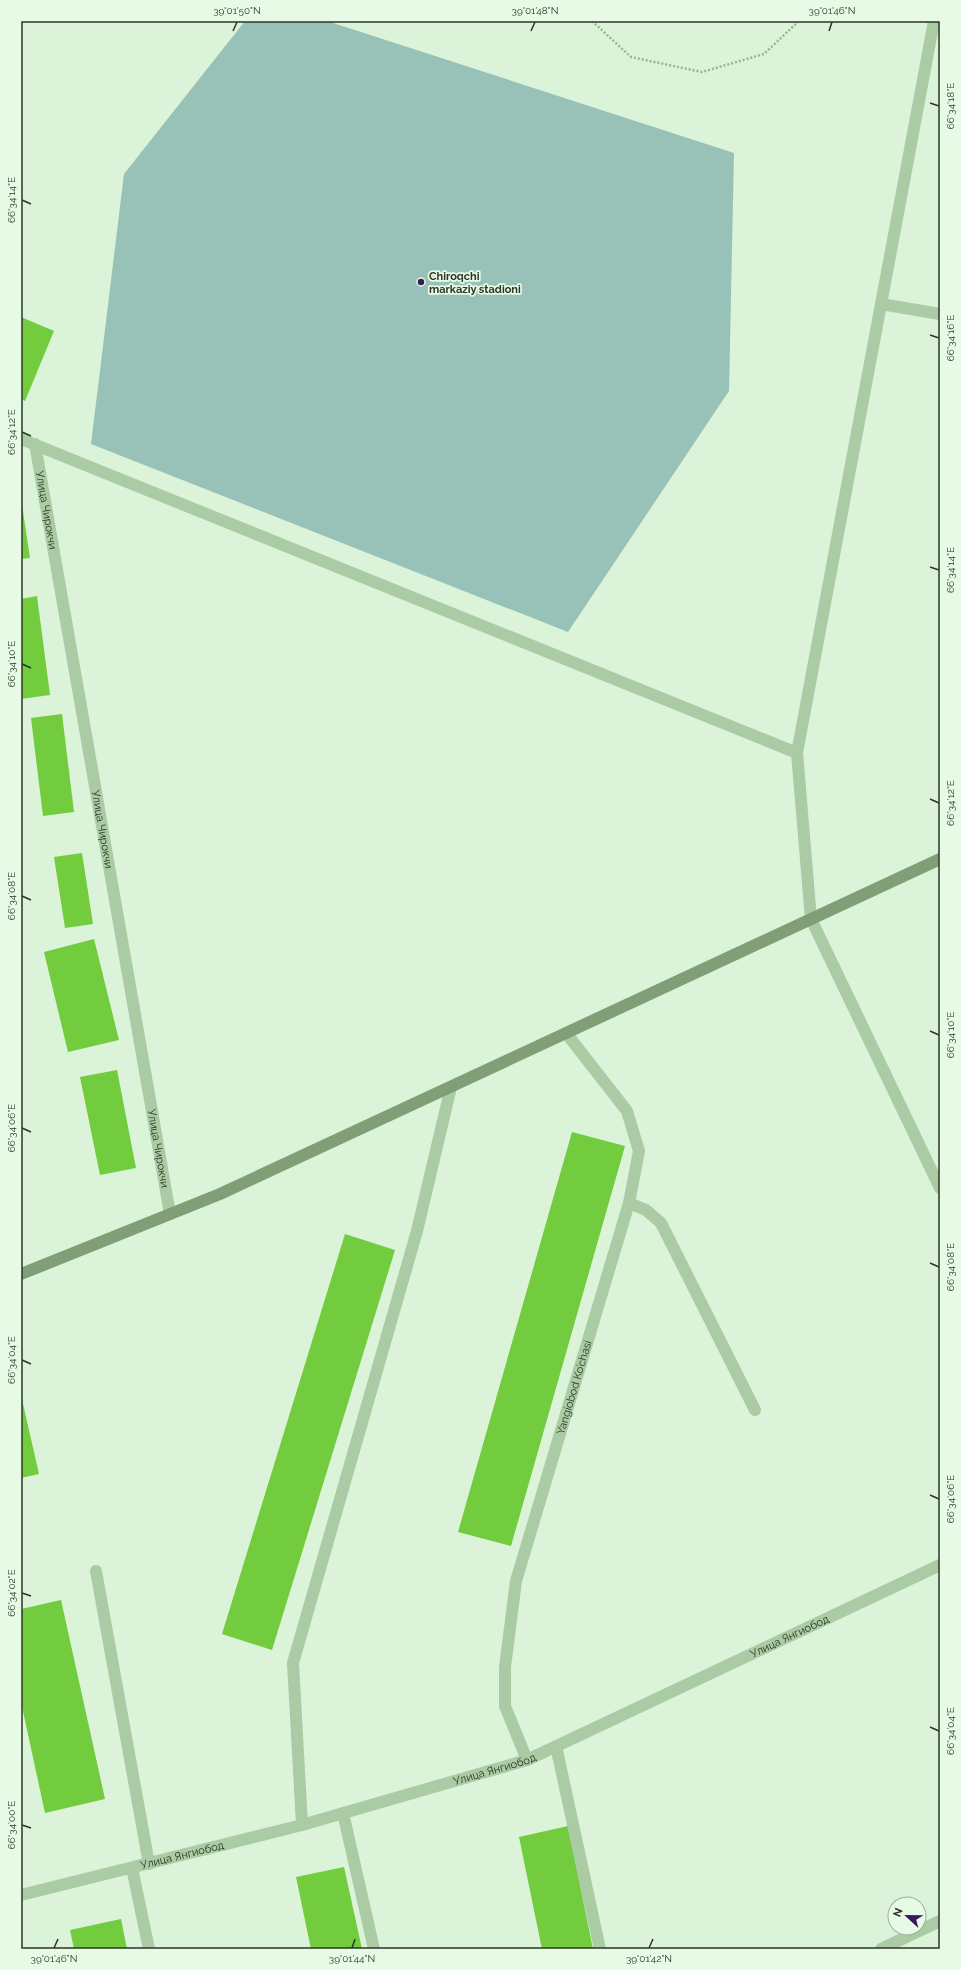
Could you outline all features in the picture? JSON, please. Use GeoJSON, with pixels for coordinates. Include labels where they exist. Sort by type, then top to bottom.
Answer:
{"type":"FeatureCollection","features":[{"type":"Feature","properties":{"kind":"street"},"geometry":{"type":"LineString","coordinates":[[934,21],[797,753],[811,919],[940,1188]]}},
{"type":"Feature","properties":{"kind":"street"},"geometry":{"type":"LineString","coordinates":[[881,304],[940,314]]}},
{"type":"Feature","properties":{"kind":"street"},"geometry":{"type":"LineString","coordinates":[[21,439],[797,753]]}},
{"type":"Feature","properties":{"kind":"street","name":"Улица Чирокчи"},"geometry":{"type":"LineString","coordinates":[[35,444],[170,1214]]}},
{"type":"Feature","properties":{"kind":"street"},"geometry":{"type":"LineString","coordinates":[[21,1274],[220,1194],[940,859]]}},
{"type":"Feature","properties":{"kind":"street","name":"Yangiobod Ko’chasi"},"geometry":{"type":"LineString","coordinates":[[527,1760],[505,1706],[505,1667],[516,1581],[629,1203],[639,1151],[627,1111],[566,1033]]}},
{"type":"Feature","properties":{"kind":"street"},"geometry":{"type":"LineString","coordinates":[[302,1825],[293,1663],[417,1231],[451,1087]]}},
{"type":"Feature","properties":{"kind":"street"},"geometry":{"type":"LineString","coordinates":[[629,1203],[646,1210],[661,1223],[755,1410]]}},
{"type":"Feature","properties":{"kind":"street","name":"Улица Янгиобод"},"geometry":{"type":"LineString","coordinates":[[21,1895],[302,1825],[527,1760],[940,1565]]}},
{"type":"Feature","properties":{"kind":"street"},"geometry":{"type":"LineString","coordinates":[[96,1571],[149,1864]]}},
{"type":"Feature","properties":{"kind":"street"},"geometry":{"type":"LineString","coordinates":[[556,1746],[600,1949]]}},
{"type":"Feature","properties":{"kind":"street"},"geometry":{"type":"LineString","coordinates":[[343,1813],[374,1949]]}},
{"type":"Feature","properties":{"kind":"street"},"geometry":{"type":"LineString","coordinates":[[132,1868],[148,1949]]}},
{"type":"Feature","properties":{"kind":"street"},"geometry":{"type":"LineString","coordinates":[[880,1949],[940,1922]]}},
{"type":"Feature","properties":{"kind":"path"},"geometry":{"type":"LineString","coordinates":[[592,21],[631,57],[702,72],[764,54],[799,21]]}},
{"type":"Feature","properties":{"kind":"shaded area","name":"Chiroqchi markaziy stadioni"},"geometry":{"type":"Polygon","coordinates":[[[245,21],[327,21],[734,153],[729,391],[568,632],[91,444],[124,174],[245,21]]]}},
{"type":"Feature","properties":{"kind":"building"},"geometry":{"type":"Polygon","coordinates":[[[21,317],[54,331],[25,401],[21,399],[21,317]]]}},
{"type":"Feature","properties":{"kind":"building"},"geometry":{"type":"Polygon","coordinates":[[[21,498],[30,558],[21,559],[21,498]]]}},
{"type":"Feature","properties":{"kind":"building"},"geometry":{"type":"Polygon","coordinates":[[[37,596],[50,695],[21,699],[21,599],[37,596]]]}},
{"type":"Feature","properties":{"kind":"building"},"geometry":{"type":"Polygon","coordinates":[[[62,714],[74,812],[43,816],[31,718],[62,714]]]}},
{"type":"Feature","properties":{"kind":"building"},"geometry":{"type":"Polygon","coordinates":[[[82,853],[93,924],[65,928],[54,857],[82,853]]]}},
{"type":"Feature","properties":{"kind":"building"},"geometry":{"type":"Polygon","coordinates":[[[94,939],[119,1040],[68,1052],[44,952],[94,939]]]}},
{"type":"Feature","properties":{"kind":"building"},"geometry":{"type":"Polygon","coordinates":[[[117,1070],[136,1168],[100,1175],[80,1077],[117,1070]]]}},
{"type":"Feature","properties":{"kind":"building"},"geometry":{"type":"Polygon","coordinates":[[[572,1132],[625,1146],[511,1546],[458,1532],[572,1132]]]}},
{"type":"Feature","properties":{"kind":"building"},"geometry":{"type":"Polygon","coordinates":[[[345,1234],[395,1250],[272,1650],[222,1634],[345,1234]]]}},
{"type":"Feature","properties":{"kind":"building"},"geometry":{"type":"Polygon","coordinates":[[[21,1395],[39,1474],[21,1478],[21,1395]]]}},
{"type":"Feature","properties":{"kind":"building"},"geometry":{"type":"Polygon","coordinates":[[[61,1600],[105,1799],[45,1813],[21,1702],[21,1609],[61,1600]]]}},
{"type":"Feature","properties":{"kind":"building"},"geometry":{"type":"Polygon","coordinates":[[[568,1826],[593,1949],[542,1949],[519,1837],[568,1826]]]}},
{"type":"Feature","properties":{"kind":"building"},"geometry":{"type":"Polygon","coordinates":[[[344,1867],[362,1949],[311,1949],[296,1877],[344,1867]]]}},
{"type":"Feature","properties":{"kind":"building"},"geometry":{"type":"Polygon","coordinates":[[[121,1919],[127,1949],[74,1949],[70,1930],[121,1919]]]}},
{"type":"Feature","properties":{"kind":"place","name":"Chiroqchi markaziy stadioni"},"geometry":{"type":"Point","coordinates":[421,282]}}]}
